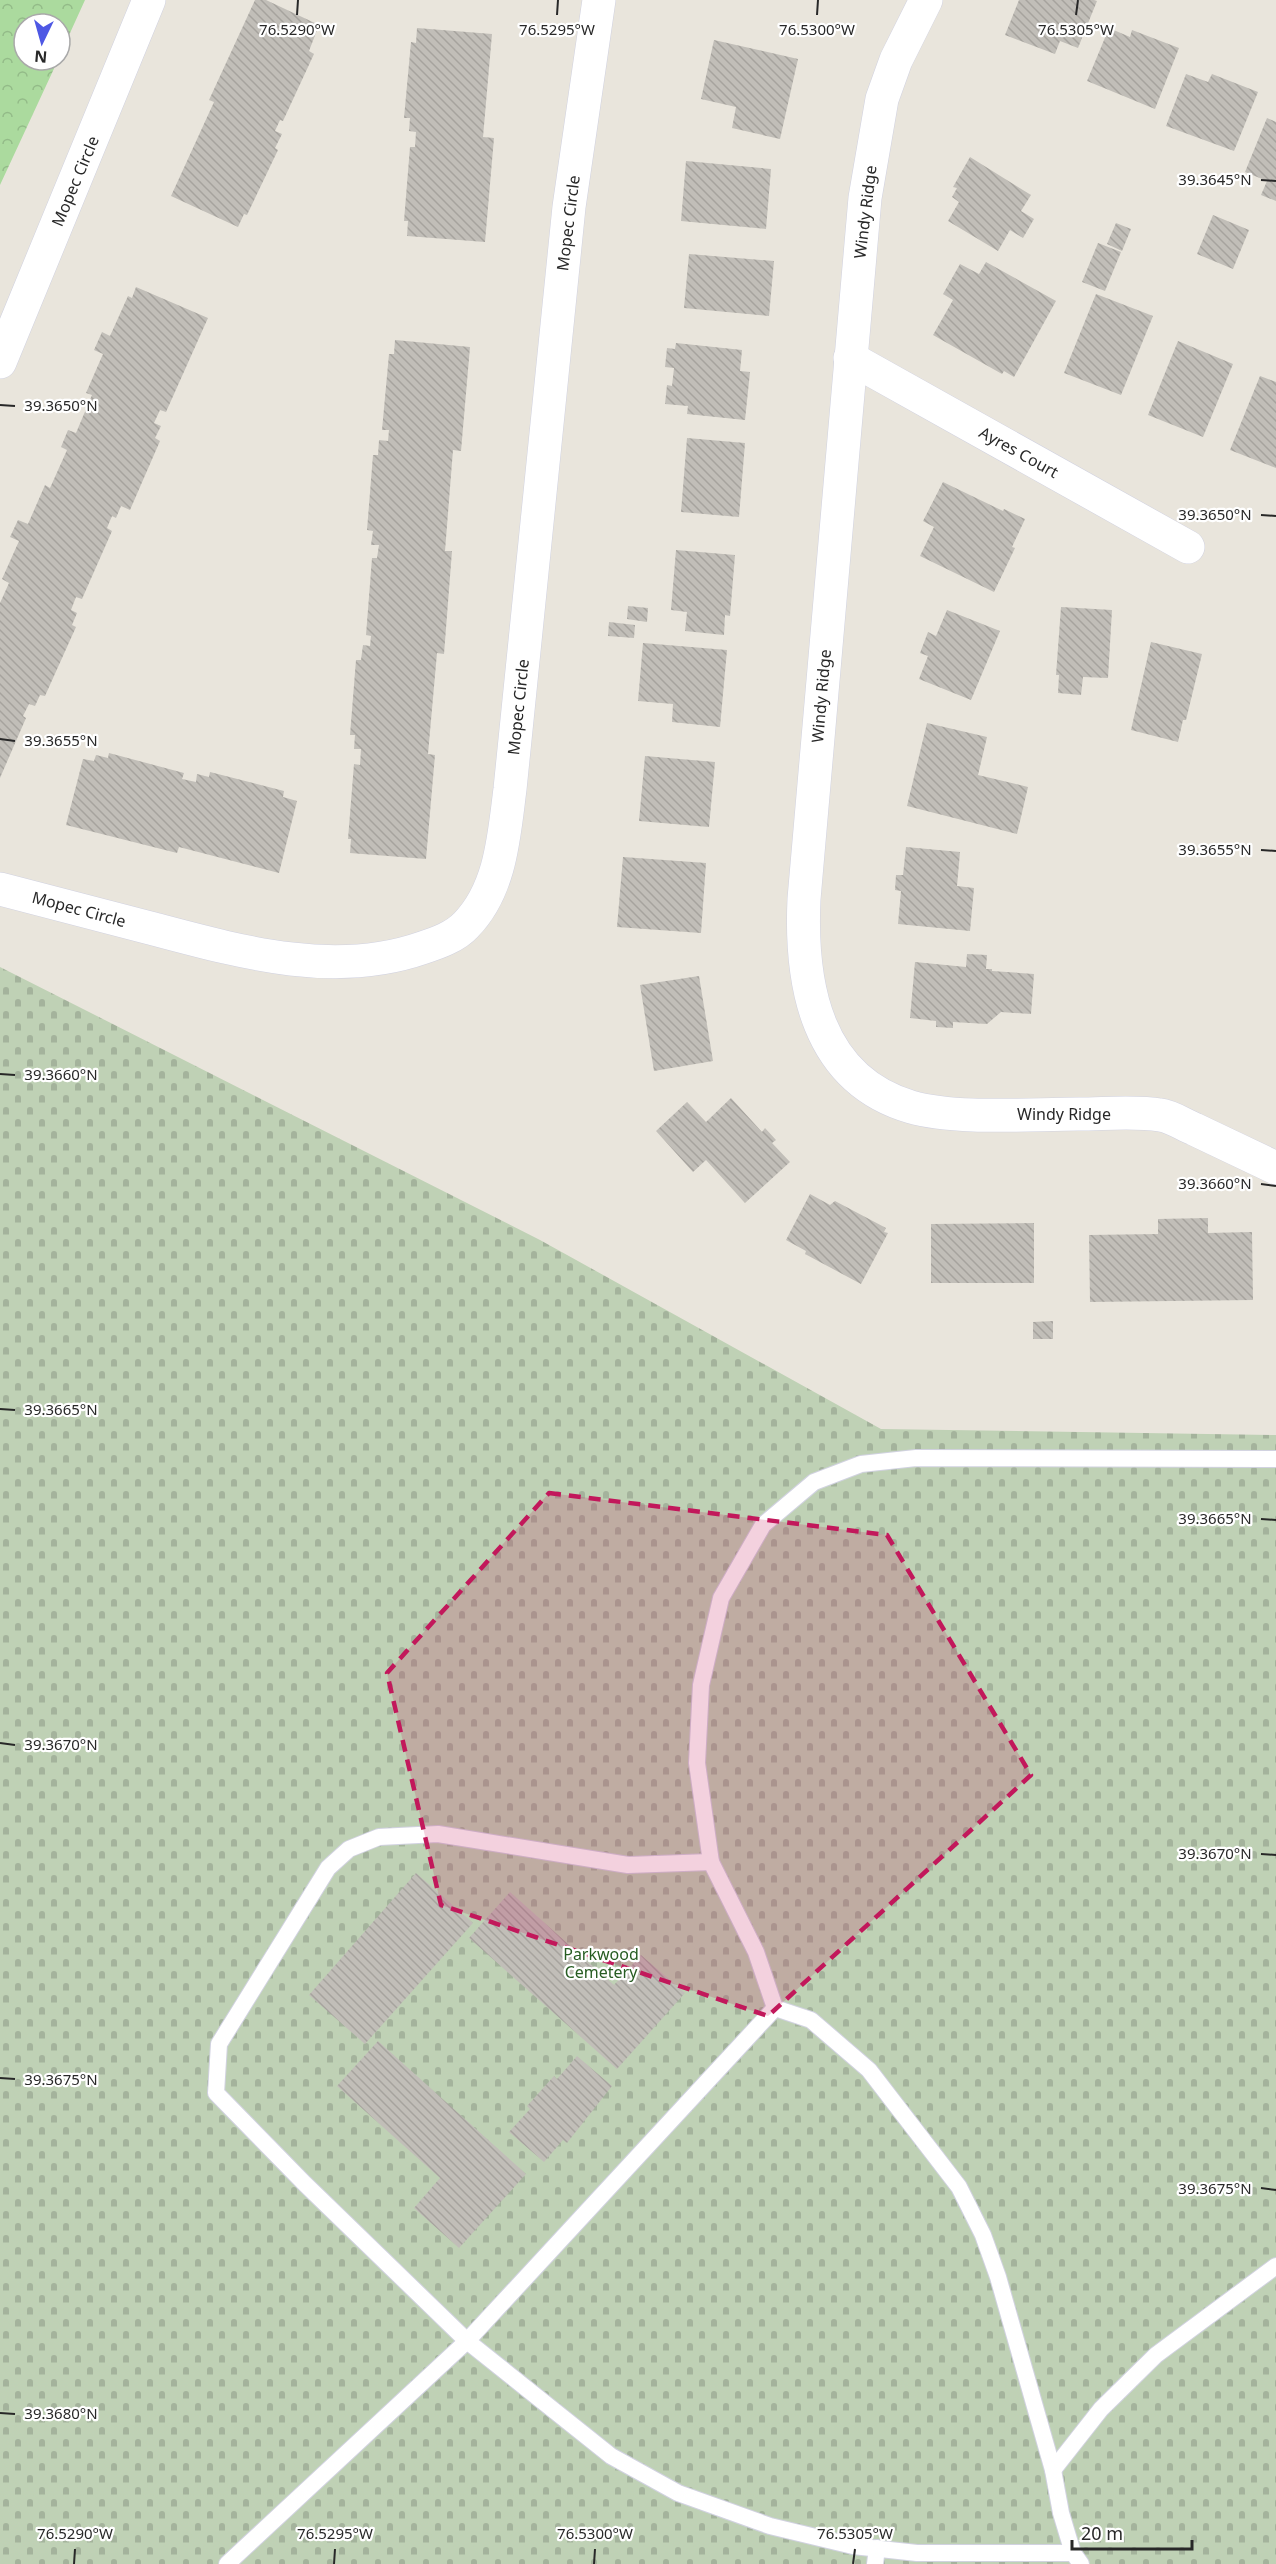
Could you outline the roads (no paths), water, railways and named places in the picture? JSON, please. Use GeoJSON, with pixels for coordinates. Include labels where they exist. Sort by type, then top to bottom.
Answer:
{"type":"FeatureCollection","features":[{"type":"Feature","properties":{"kind":"street","name":"Mopec Circle"},"geometry":{"type":"LineString","coordinates":[[0,362],[121,73],[149,0]]}},
{"type":"Feature","properties":{"kind":"street","name":"Mopec Circle"},"geometry":{"type":"LineString","coordinates":[[0,889],[215,945],[274,957],[324,962],[367,960],[412,952],[441,942],[466,926],[486,897],[501,860],[510,789],[569,207],[598,0]]}},
{"type":"Feature","properties":{"kind":"street","name":"Windy Ridge"},"geometry":{"type":"LineString","coordinates":[[926,0],[896,60],[882,99],[865,198],[804,899],[804,965],[809,995],[819,1024],[834,1050],[854,1074],[881,1095],[911,1107],[966,1114],[1162,1115],[1276,1168]]}},
{"type":"Feature","properties":{"kind":"street","name":"Ayres Court"},"geometry":{"type":"LineString","coordinates":[[850,358],[1188,547]]}},
{"type":"Feature","properties":{"kind":"lane"},"geometry":{"type":"LineString","coordinates":[[775,2008],[756,1952],[711,1862],[697,1763],[701,1685],[721,1598],[763,1525],[814,1482],[861,1464],[916,1458],[1276,1459]]}},
{"type":"Feature","properties":{"kind":"lane"},"geometry":{"type":"LineString","coordinates":[[711,1862],[628,1865],[438,1834],[379,1837],[349,1850],[328,1868],[219,2044],[216,2094],[467,2341],[611,2456],[678,2493],[770,2526],[854,2546],[876,2556],[917,2553],[1077,2559],[1060,2514],[1053,2470],[998,2277],[983,2235],[959,2187],[869,2070],[811,2020],[775,2008]]}},
{"type":"Feature","properties":{"kind":"lane"},"geometry":{"type":"LineString","coordinates":[[227,2564],[467,2341],[775,2008]]}},
{"type":"Feature","properties":{"kind":"lane"},"geometry":{"type":"LineString","coordinates":[[1053,2470],[1101,2409],[1156,2355],[1276,2266]]}},
{"type":"Feature","properties":{"kind":"park label","name":"Parkwood Cemetery"},"geometry":{"type":"Point","coordinates":[601,1963]}}]}
